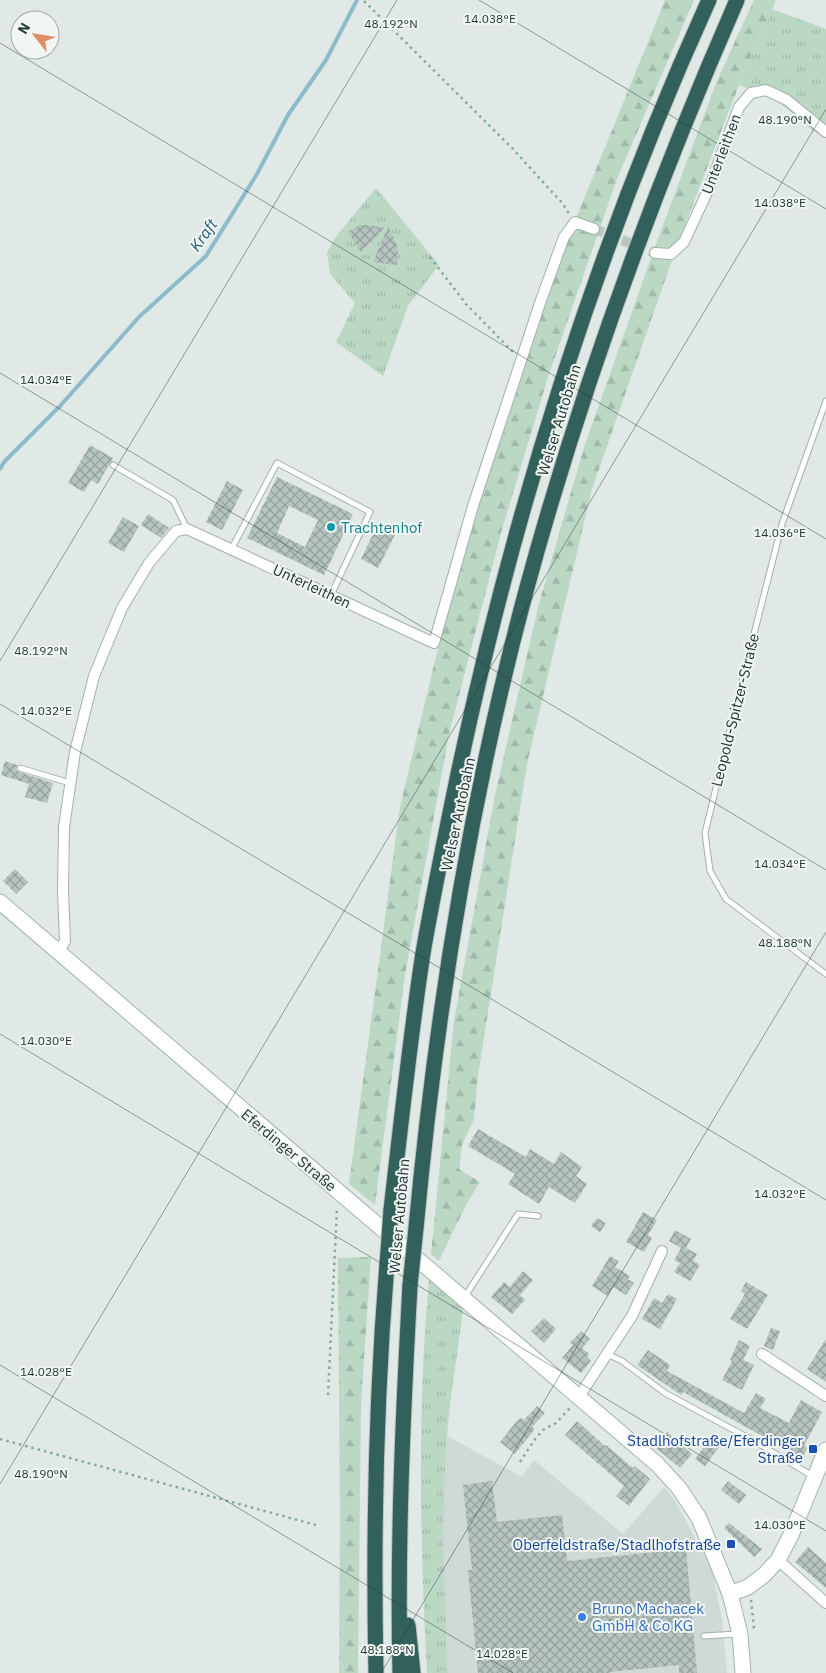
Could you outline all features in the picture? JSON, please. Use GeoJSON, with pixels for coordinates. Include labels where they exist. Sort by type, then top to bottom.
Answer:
{"type":"FeatureCollection","features":[{"type":"Feature","properties":{"kind":"highway","name":"Welser Autobahn"},"geometry":{"type":"LineString","coordinates":[[376,1673],[374,1604],[376,1465],[387,1268],[406,1080],[424,952],[444,839],[473,704],[502,584],[566,370],[602,265],[655,127],[710,0]]}},
{"type":"Feature","properties":{"kind":"highway","name":"Welser Autobahn"},"geometry":{"type":"LineString","coordinates":[[400,1673],[399,1552],[410,1285],[425,1125],[457,906],[477,806],[526,593],[590,375],[665,170],[737,0]]}},
{"type":"Feature","properties":{"kind":"highway"},"geometry":{"type":"LineString","coordinates":[[399,1552],[414,1673]]}},
{"type":"Feature","properties":{"kind":"main road","name":"Eferdinger Straße"},"geometry":{"type":"LineString","coordinates":[[0,902],[656,1464],[679,1488],[699,1518],[730,1594],[740,1634],[744,1673]]}},
{"type":"Feature","properties":{"kind":"main road"},"geometry":{"type":"LineString","coordinates":[[730,1594],[754,1583],[771,1569],[778,1560],[791,1535],[826,1450]]}},
{"type":"Feature","properties":{"kind":"street","name":"Unterleithen"},"geometry":{"type":"LineString","coordinates":[[655,252],[671,254],[684,242],[710,186],[739,107],[750,93],[766,90],[787,100],[826,132]]}},
{"type":"Feature","properties":{"kind":"street"},"geometry":{"type":"LineString","coordinates":[[575,222],[594,229]]}},
{"type":"Feature","properties":{"kind":"street","name":"Unterleithen"},"geometry":{"type":"LineString","coordinates":[[187,528],[434,643],[474,506],[522,357],[564,237],[575,222]]}},
{"type":"Feature","properties":{"kind":"street"},"geometry":{"type":"LineString","coordinates":[[58,953],[65,941],[63,891],[64,828],[75,752],[94,676],[122,608],[149,563],[176,531],[187,528]]}},
{"type":"Feature","properties":{"kind":"street"},"geometry":{"type":"LineString","coordinates":[[578,1398],[632,1316],[662,1251]]}},
{"type":"Feature","properties":{"kind":"street"},"geometry":{"type":"LineString","coordinates":[[762,1354],[826,1396]]}},
{"type":"Feature","properties":{"kind":"street"},"geometry":{"type":"LineString","coordinates":[[778,1560],[826,1603]]}},
{"type":"Feature","properties":{"kind":"lane","name":"Leopold-Spitzer-Straße"},"geometry":{"type":"LineString","coordinates":[[826,401],[782,524],[705,832],[710,871],[726,899],[826,974]]}},
{"type":"Feature","properties":{"kind":"lane"},"geometry":{"type":"LineString","coordinates":[[232,548],[277,463],[370,512],[331,595]]}},
{"type":"Feature","properties":{"kind":"lane"},"geometry":{"type":"LineString","coordinates":[[113,465],[173,500],[187,528]]}},
{"type":"Feature","properties":{"kind":"lane"},"geometry":{"type":"LineString","coordinates":[[20,768],[70,783]]}},
{"type":"Feature","properties":{"kind":"lane"},"geometry":{"type":"LineString","coordinates":[[464,1298],[518,1214],[538,1216]]}},
{"type":"Feature","properties":{"kind":"lane"},"geometry":{"type":"LineString","coordinates":[[607,1354],[622,1361],[666,1393],[756,1442],[814,1477]]}},
{"type":"Feature","properties":{"kind":"lane"},"geometry":{"type":"LineString","coordinates":[[704,1636],[740,1634]]}},
{"type":"Feature","properties":{"kind":"path"},"geometry":{"type":"LineString","coordinates":[[364,1],[512,148],[563,204],[575,222]]}},
{"type":"Feature","properties":{"kind":"path"},"geometry":{"type":"LineString","coordinates":[[430,257],[466,304],[509,348],[522,357]]}},
{"type":"Feature","properties":{"kind":"path"},"geometry":{"type":"LineString","coordinates":[[328,1395],[337,1208],[344,1196]]}},
{"type":"Feature","properties":{"kind":"path"},"geometry":{"type":"LineString","coordinates":[[520,1462],[543,1430],[556,1423],[578,1398]]}},
{"type":"Feature","properties":{"kind":"path"},"geometry":{"type":"LineString","coordinates":[[0,1439],[316,1525]]}},
{"type":"Feature","properties":{"kind":"shaded area"},"geometry":{"type":"Polygon","coordinates":[[[447,1436],[522,1477],[534,1460],[623,1534],[664,1487],[676,1502],[712,1570],[722,1619],[727,1673],[448,1673],[444,1603],[443,1507],[447,1436]]]}},
{"type":"Feature","properties":{"kind":"green space"},"geometry":{"type":"Polygon","coordinates":[[[665,0],[694,0],[617,179],[548,377],[501,533],[449,734],[405,975],[375,1205],[349,1184],[400,807],[437,652],[488,475],[540,315],[577,216],[665,0]]]}},
{"type":"Feature","properties":{"kind":"green space"},"geometry":{"type":"Polygon","coordinates":[[[754,0],[776,0],[739,85],[678,243],[592,489],[527,764],[478,1076],[474,1119],[462,1145],[459,1169],[480,1182],[466,1205],[439,1261],[431,1254],[454,1021],[495,795],[538,607],[584,447],[656,244],[716,83],[754,0]]]}},
{"type":"Feature","properties":{"kind":"green space"},"geometry":{"type":"Polygon","coordinates":[[[772,9],[826,29],[826,138],[812,130],[777,100],[739,85],[772,9]]]}},
{"type":"Feature","properties":{"kind":"green space"},"geometry":{"type":"Polygon","coordinates":[[[376,188],[439,265],[408,306],[383,376],[336,342],[355,303],[330,274],[327,253],[334,239],[376,188]]]}},
{"type":"Feature","properties":{"kind":"green space"},"geometry":{"type":"Polygon","coordinates":[[[371,1257],[361,1403],[358,1673],[339,1673],[338,1258],[371,1257]]]}},
{"type":"Feature","properties":{"kind":"green space"},"geometry":{"type":"Polygon","coordinates":[[[429,1280],[463,1309],[450,1405],[445,1467],[444,1555],[448,1673],[427,1673],[421,1525],[421,1427],[429,1280]]]}},
{"type":"Feature","properties":{"kind":"building"},"geometry":{"type":"Polygon","coordinates":[[[360,225],[385,228],[361,252],[348,232],[360,225]]]}},
{"type":"Feature","properties":{"kind":"building"},"geometry":{"type":"Polygon","coordinates":[[[388,227],[396,243],[398,252],[397,265],[373,262],[388,227]]]}},
{"type":"Feature","properties":{"kind":"building"},"geometry":{"type":"Polygon","coordinates":[[[90,445],[113,458],[98,484],[91,480],[84,492],[68,483],[90,445]]]}},
{"type":"Feature","properties":{"kind":"building","name":"Trachtenhof"},"geometry":{"type":"Polygon","coordinates":[[[277,477],[353,514],[324,575],[247,538],[277,477]],[[289,506],[277,533],[305,547],[318,520],[289,506]]]}},
{"type":"Feature","properties":{"kind":"building"},"geometry":{"type":"Polygon","coordinates":[[[227,481],[243,490],[222,530],[206,522],[227,481]]]}},
{"type":"Feature","properties":{"kind":"building"},"geometry":{"type":"Polygon","coordinates":[[[148,514],[169,528],[161,538],[141,525],[148,514]]]}},
{"type":"Feature","properties":{"kind":"building"},"geometry":{"type":"Polygon","coordinates":[[[123,517],[139,526],[124,552],[108,543],[123,517]]]}},
{"type":"Feature","properties":{"kind":"building"},"geometry":{"type":"Polygon","coordinates":[[[378,524],[396,533],[378,568],[361,559],[378,524]]]}},
{"type":"Feature","properties":{"kind":"building"},"geometry":{"type":"Polygon","coordinates":[[[5,761],[17,765],[16,769],[19,772],[53,783],[47,803],[25,797],[29,784],[1,775],[5,761]]]}},
{"type":"Feature","properties":{"kind":"building"},"geometry":{"type":"Polygon","coordinates":[[[15,869],[28,882],[16,894],[3,881],[15,869]]]}},
{"type":"Feature","properties":{"kind":"building"},"geometry":{"type":"Polygon","coordinates":[[[478,1129],[526,1157],[530,1149],[554,1164],[561,1152],[582,1167],[576,1176],[587,1184],[575,1203],[549,1187],[539,1204],[508,1184],[515,1174],[468,1146],[478,1129]]]}},
{"type":"Feature","properties":{"kind":"building"},"geometry":{"type":"Polygon","coordinates":[[[643,1212],[657,1220],[648,1235],[652,1238],[644,1252],[626,1242],[643,1212]]]}},
{"type":"Feature","properties":{"kind":"building"},"geometry":{"type":"Polygon","coordinates":[[[597,1218],[606,1223],[600,1232],[591,1226],[597,1218]]]}},
{"type":"Feature","properties":{"kind":"building"},"geometry":{"type":"Polygon","coordinates":[[[675,1230],[691,1239],[686,1248],[697,1254],[693,1261],[700,1265],[690,1281],[674,1272],[680,1263],[674,1260],[681,1248],[669,1241],[675,1230]]]}},
{"type":"Feature","properties":{"kind":"building"},"geometry":{"type":"Polygon","coordinates":[[[610,1256],[619,1261],[615,1267],[630,1276],[628,1279],[634,1283],[626,1295],[613,1287],[608,1296],[592,1286],[610,1256]]]}},
{"type":"Feature","properties":{"kind":"building"},"geometry":{"type":"Polygon","coordinates":[[[523,1271],[533,1280],[520,1295],[525,1300],[512,1314],[491,1297],[504,1282],[510,1287],[523,1271]]]}},
{"type":"Feature","properties":{"kind":"building"},"geometry":{"type":"Polygon","coordinates":[[[746,1282],[768,1295],[747,1329],[730,1319],[745,1294],[741,1291],[746,1282]]]}},
{"type":"Feature","properties":{"kind":"building"},"geometry":{"type":"Polygon","coordinates":[[[668,1294],[677,1299],[660,1329],[642,1319],[654,1298],[662,1303],[668,1294]]]}},
{"type":"Feature","properties":{"kind":"building"},"geometry":{"type":"Polygon","coordinates":[[[544,1318],[556,1329],[544,1343],[531,1331],[544,1318]]]}},
{"type":"Feature","properties":{"kind":"building"},"geometry":{"type":"Polygon","coordinates":[[[771,1328],[780,1331],[773,1350],[764,1346],[771,1328]]]}},
{"type":"Feature","properties":{"kind":"building"},"geometry":{"type":"Polygon","coordinates":[[[581,1331],[590,1339],[582,1348],[589,1354],[587,1357],[591,1361],[581,1373],[562,1358],[573,1345],[570,1343],[581,1331]]]}},
{"type":"Feature","properties":{"kind":"building"},"geometry":{"type":"Polygon","coordinates":[[[826,1339],[826,1382],[807,1369],[826,1339]]]}},
{"type":"Feature","properties":{"kind":"building"},"geometry":{"type":"Polygon","coordinates":[[[739,1340],[750,1346],[743,1360],[754,1365],[742,1390],[722,1380],[732,1361],[730,1360],[739,1340]]]}},
{"type":"Feature","properties":{"kind":"building"},"geometry":{"type":"Polygon","coordinates":[[[648,1350],[670,1365],[667,1371],[744,1413],[756,1393],[766,1399],[760,1408],[789,1423],[801,1400],[822,1412],[804,1446],[808,1448],[802,1458],[683,1392],[681,1395],[637,1365],[648,1350]]]}},
{"type":"Feature","properties":{"kind":"building"},"geometry":{"type":"Polygon","coordinates":[[[537,1406],[545,1413],[532,1427],[535,1429],[515,1454],[500,1442],[517,1421],[521,1418],[524,1420],[537,1406]]]}},
{"type":"Feature","properties":{"kind":"building"},"geometry":{"type":"Polygon","coordinates":[[[577,1421],[605,1446],[633,1468],[635,1466],[650,1479],[629,1506],[616,1496],[624,1486],[565,1435],[577,1421]]]}},
{"type":"Feature","properties":{"kind":"building"},"geometry":{"type":"Polygon","coordinates":[[[667,1432],[692,1454],[680,1468],[655,1447],[667,1432]]]}},
{"type":"Feature","properties":{"kind":"building"},"geometry":{"type":"Polygon","coordinates":[[[709,1440],[719,1447],[705,1466],[695,1459],[709,1440]]]}},
{"type":"Feature","properties":{"kind":"building","name":"Bruno Machacek GmbH & Co KG"},"geometry":{"type":"Polygon","coordinates":[[[492,1481],[497,1522],[562,1515],[567,1561],[686,1549],[697,1673],[679,1673],[679,1665],[610,1673],[478,1673],[468,1570],[472,1570],[463,1485],[492,1481]]]}},
{"type":"Feature","properties":{"kind":"building"},"geometry":{"type":"Polygon","coordinates":[[[728,1481],[746,1495],[739,1504],[721,1490],[728,1481]]]}},
{"type":"Feature","properties":{"kind":"building"},"geometry":{"type":"Polygon","coordinates":[[[729,1523],[762,1549],[754,1557],[724,1528],[729,1523]]]}},
{"type":"Feature","properties":{"kind":"building"},"geometry":{"type":"Polygon","coordinates":[[[808,1547],[826,1563],[826,1588],[795,1562],[808,1547]]]}},
{"type":"Feature","properties":{"kind":"waterway","name":"Kraft"},"geometry":{"type":"LineString","coordinates":[[0,469],[4,462],[61,405],[139,317],[206,256],[257,174],[288,115],[326,60],[357,0]]}},
{"type":"Feature","properties":{"kind":"tunnel"},"geometry":{"type":"LineString","coordinates":[[594,229],[655,253]]}},
{"type":"Feature","properties":{"kind":"place","name":"Trachtenhof"},"geometry":{"type":"Point","coordinates":[331,527]}},
{"type":"Feature","properties":{"kind":"place","name":"Stadlhofstraße/Eferdinger Straße"},"geometry":{"type":"Point","coordinates":[813,1449]}},
{"type":"Feature","properties":{"kind":"place","name":"Oberfeldstraße/Stadlhofstraße"},"geometry":{"type":"Point","coordinates":[731,1544]}},
{"type":"Feature","properties":{"kind":"place","name":"Bruno Machacek GmbH & Co KG"},"geometry":{"type":"Point","coordinates":[582,1617]}}]}
